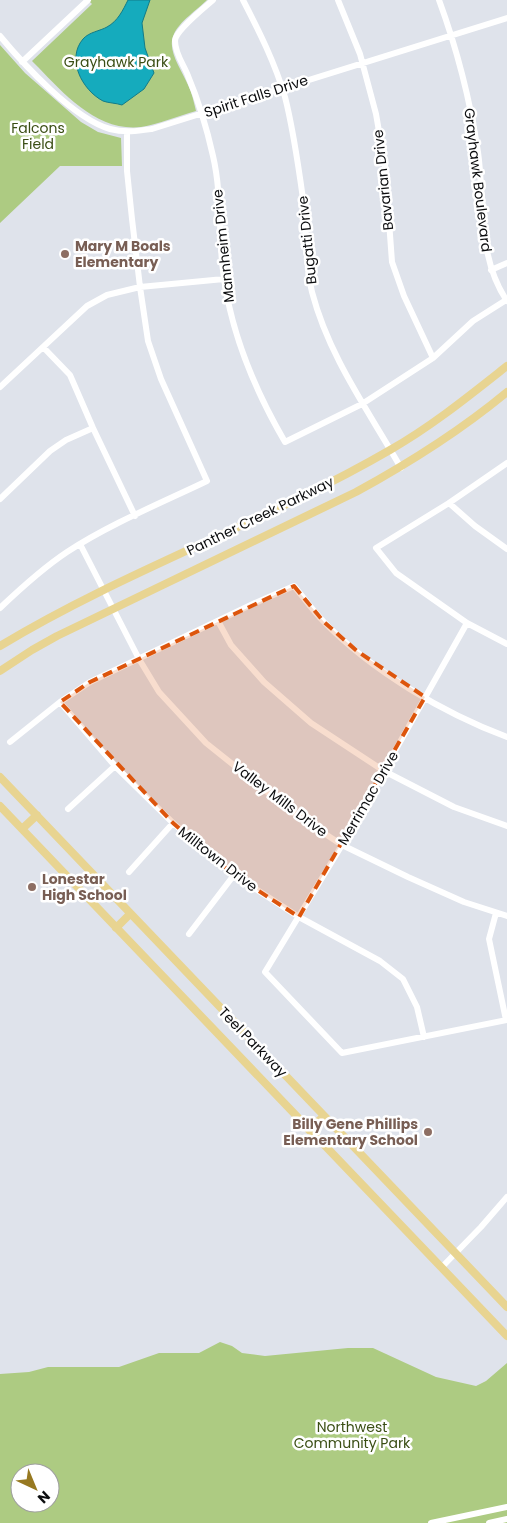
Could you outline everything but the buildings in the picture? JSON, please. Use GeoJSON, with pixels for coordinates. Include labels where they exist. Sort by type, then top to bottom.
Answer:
{"type":"FeatureCollection","features":[{"type":"Feature","properties":{"kind":"main road","name":"Panther Creek Parkway"},"geometry":{"type":"LineString","coordinates":[[0,646],[34,626],[105,590],[339,478],[390,450],[452,410],[507,366]]}},
{"type":"Feature","properties":{"kind":"main road","name":"Panther Creek Parkway"},"geometry":{"type":"LineString","coordinates":[[0,671],[32,650],[114,608],[356,492],[401,468],[507,392]]}},
{"type":"Feature","properties":{"kind":"main road","name":"Teel Parkway"},"geometry":{"type":"LineString","coordinates":[[0,776],[507,1307]]}},
{"type":"Feature","properties":{"kind":"main road","name":"Teel Parkway"},"geometry":{"type":"LineString","coordinates":[[0,806],[507,1336]]}},
{"type":"Feature","properties":{"kind":"main road"},"geometry":{"type":"LineString","coordinates":[[22,829],[37,815]]}},
{"type":"Feature","properties":{"kind":"main road"},"geometry":{"type":"LineString","coordinates":[[116,928],[130,914]]}},
{"type":"Feature","properties":{"kind":"main road"},"geometry":{"type":"LineString","coordinates":[[310,1130],[324,1116]]}},
{"type":"Feature","properties":{"kind":"street","name":"Mannheim Drive"},"geometry":{"type":"LineString","coordinates":[[213,0],[177,35],[175,44],[178,56],[188,75],[214,158],[224,279],[230,311],[245,362],[270,416],[285,442],[362,404]]}},
{"type":"Feature","properties":{"kind":"street","name":"Bugatti Drive"},"geometry":{"type":"LineString","coordinates":[[243,0],[268,51],[282,88],[295,149],[304,207],[307,258],[312,290],[321,323],[340,364],[362,404],[401,468]]}},
{"type":"Feature","properties":{"kind":"street","name":"Bavarian Drive"},"geometry":{"type":"LineString","coordinates":[[338,0],[362,62],[376,114],[385,166],[392,262],[404,296],[433,358]]}},
{"type":"Feature","properties":{"kind":"street","name":"Grayhawk Boulevard"},"geometry":{"type":"LineString","coordinates":[[439,0],[452,35],[466,91],[478,153],[487,253],[491,270],[507,300]]}},
{"type":"Feature","properties":{"kind":"street"},"geometry":{"type":"LineString","coordinates":[[22,62],[84,1]]}},
{"type":"Feature","properties":{"kind":"street","name":"Spirit Falls Drive"},"geometry":{"type":"LineString","coordinates":[[0,36],[22,62],[64,100],[98,125],[112,130],[127,132],[152,129],[507,18]]}},
{"type":"Feature","properties":{"kind":"street"},"geometry":{"type":"LineString","coordinates":[[0,608],[46,568],[80,544],[207,481],[161,379],[148,341],[127,172],[127,132]]}},
{"type":"Feature","properties":{"kind":"street"},"geometry":{"type":"LineString","coordinates":[[491,270],[507,264]]}},
{"type":"Feature","properties":{"kind":"street"},"geometry":{"type":"LineString","coordinates":[[0,387],[87,306],[107,295],[140,288],[224,279]]}},
{"type":"Feature","properties":{"kind":"street"},"geometry":{"type":"LineString","coordinates":[[362,404],[433,358],[473,321],[507,300]]}},
{"type":"Feature","properties":{"kind":"street"},"geometry":{"type":"LineString","coordinates":[[42,347],[70,375],[135,516]]}},
{"type":"Feature","properties":{"kind":"street"},"geometry":{"type":"LineString","coordinates":[[0,499],[50,451],[66,440],[93,428]]}},
{"type":"Feature","properties":{"kind":"street"},"geometry":{"type":"LineString","coordinates":[[507,464],[376,548],[396,572],[467,623],[507,644]]}},
{"type":"Feature","properties":{"kind":"street"},"geometry":{"type":"LineString","coordinates":[[450,502],[475,526],[507,549]]}},
{"type":"Feature","properties":{"kind":"street","name":"Valley Mills Drive"},"geometry":{"type":"LineString","coordinates":[[80,544],[139,659],[159,692],[206,743],[295,814],[342,845],[464,902],[507,916]]}},
{"type":"Feature","properties":{"kind":"street"},"geometry":{"type":"LineString","coordinates":[[10,742],[60,702],[90,682],[294,586],[324,622],[357,651],[395,679],[425,698],[482,728],[507,737]]}},
{"type":"Feature","properties":{"kind":"street"},"geometry":{"type":"LineString","coordinates":[[218,622],[231,646],[264,682],[312,723],[384,771],[454,807],[507,826]]}},
{"type":"Feature","properties":{"kind":"street","name":"Merrimac Drive"},"geometry":{"type":"LineString","coordinates":[[424,1037],[342,1053],[265,972],[342,845],[467,623]]}},
{"type":"Feature","properties":{"kind":"street","name":"Milltown Drive"},"geometry":{"type":"LineString","coordinates":[[60,702],[114,766],[173,823],[234,875],[299,917],[380,960],[403,979],[417,1007],[424,1037]]}},
{"type":"Feature","properties":{"kind":"street"},"geometry":{"type":"LineString","coordinates":[[68,809],[114,766]]}},
{"type":"Feature","properties":{"kind":"street"},"geometry":{"type":"LineString","coordinates":[[129,872],[173,823]]}},
{"type":"Feature","properties":{"kind":"street"},"geometry":{"type":"LineString","coordinates":[[189,934],[234,875]]}},
{"type":"Feature","properties":{"kind":"street"},"geometry":{"type":"LineString","coordinates":[[424,1037],[507,1020],[489,939],[496,913]]}},
{"type":"Feature","properties":{"kind":"street"},"geometry":{"type":"LineString","coordinates":[[441,1268],[507,1197]]}},
{"type":"Feature","properties":{"kind":"street"},"geometry":{"type":"LineString","coordinates":[[431,1523],[507,1507]]}},
{"type":"Feature","properties":{"kind":"street"},"geometry":{"type":"LineString","coordinates":[[490,1523],[507,1519]]}},
{"type":"Feature","properties":{"kind":"highlighted area"},"geometry":{"type":"Polygon","coordinates":[[[294,586],[324,622],[357,651],[425,697],[299,917],[234,875],[173,823],[60,702],[90,682],[294,586]]]}},
{"type":"Feature","properties":{"kind":"green space","name":"Grayhawk Park"},"geometry":{"type":"Polygon","coordinates":[[[88,0],[207,0],[176,29],[172,40],[173,53],[193,98],[196,111],[141,127],[125,127],[97,118],[59,89],[32,61],[92,4],[88,0]]]}},
{"type":"Feature","properties":{"kind":"green space","name":"Falcons Field"},"geometry":{"type":"Polygon","coordinates":[[[0,45],[25,73],[81,122],[98,132],[121,138],[122,166],[60,166],[0,223],[0,45]]]}},
{"type":"Feature","properties":{"kind":"green space","name":"Northwest Community Park"},"geometry":{"type":"Polygon","coordinates":[[[220,1342],[232,1346],[242,1353],[265,1356],[348,1348],[373,1348],[436,1377],[476,1386],[486,1381],[507,1363],[507,1523],[0,1523],[0,1374],[29,1372],[48,1367],[119,1367],[159,1353],[199,1353],[220,1342]]]}},
{"type":"Feature","properties":{"kind":"water"},"geometry":{"type":"Polygon","coordinates":[[[128,0],[150,0],[142,23],[145,48],[154,73],[144,89],[122,105],[103,101],[95,96],[83,82],[76,65],[76,56],[78,47],[83,39],[114,22],[128,0]]]}},
{"type":"Feature","properties":{"kind":"place","name":"Mary M Boals Elementary"},"geometry":{"type":"Point","coordinates":[65,254]}},
{"type":"Feature","properties":{"kind":"place","name":"Lonestar High School"},"geometry":{"type":"Point","coordinates":[32,887]}},
{"type":"Feature","properties":{"kind":"place","name":"Billy Gene Phillips Elementary School"},"geometry":{"type":"Point","coordinates":[428,1132]}}]}
